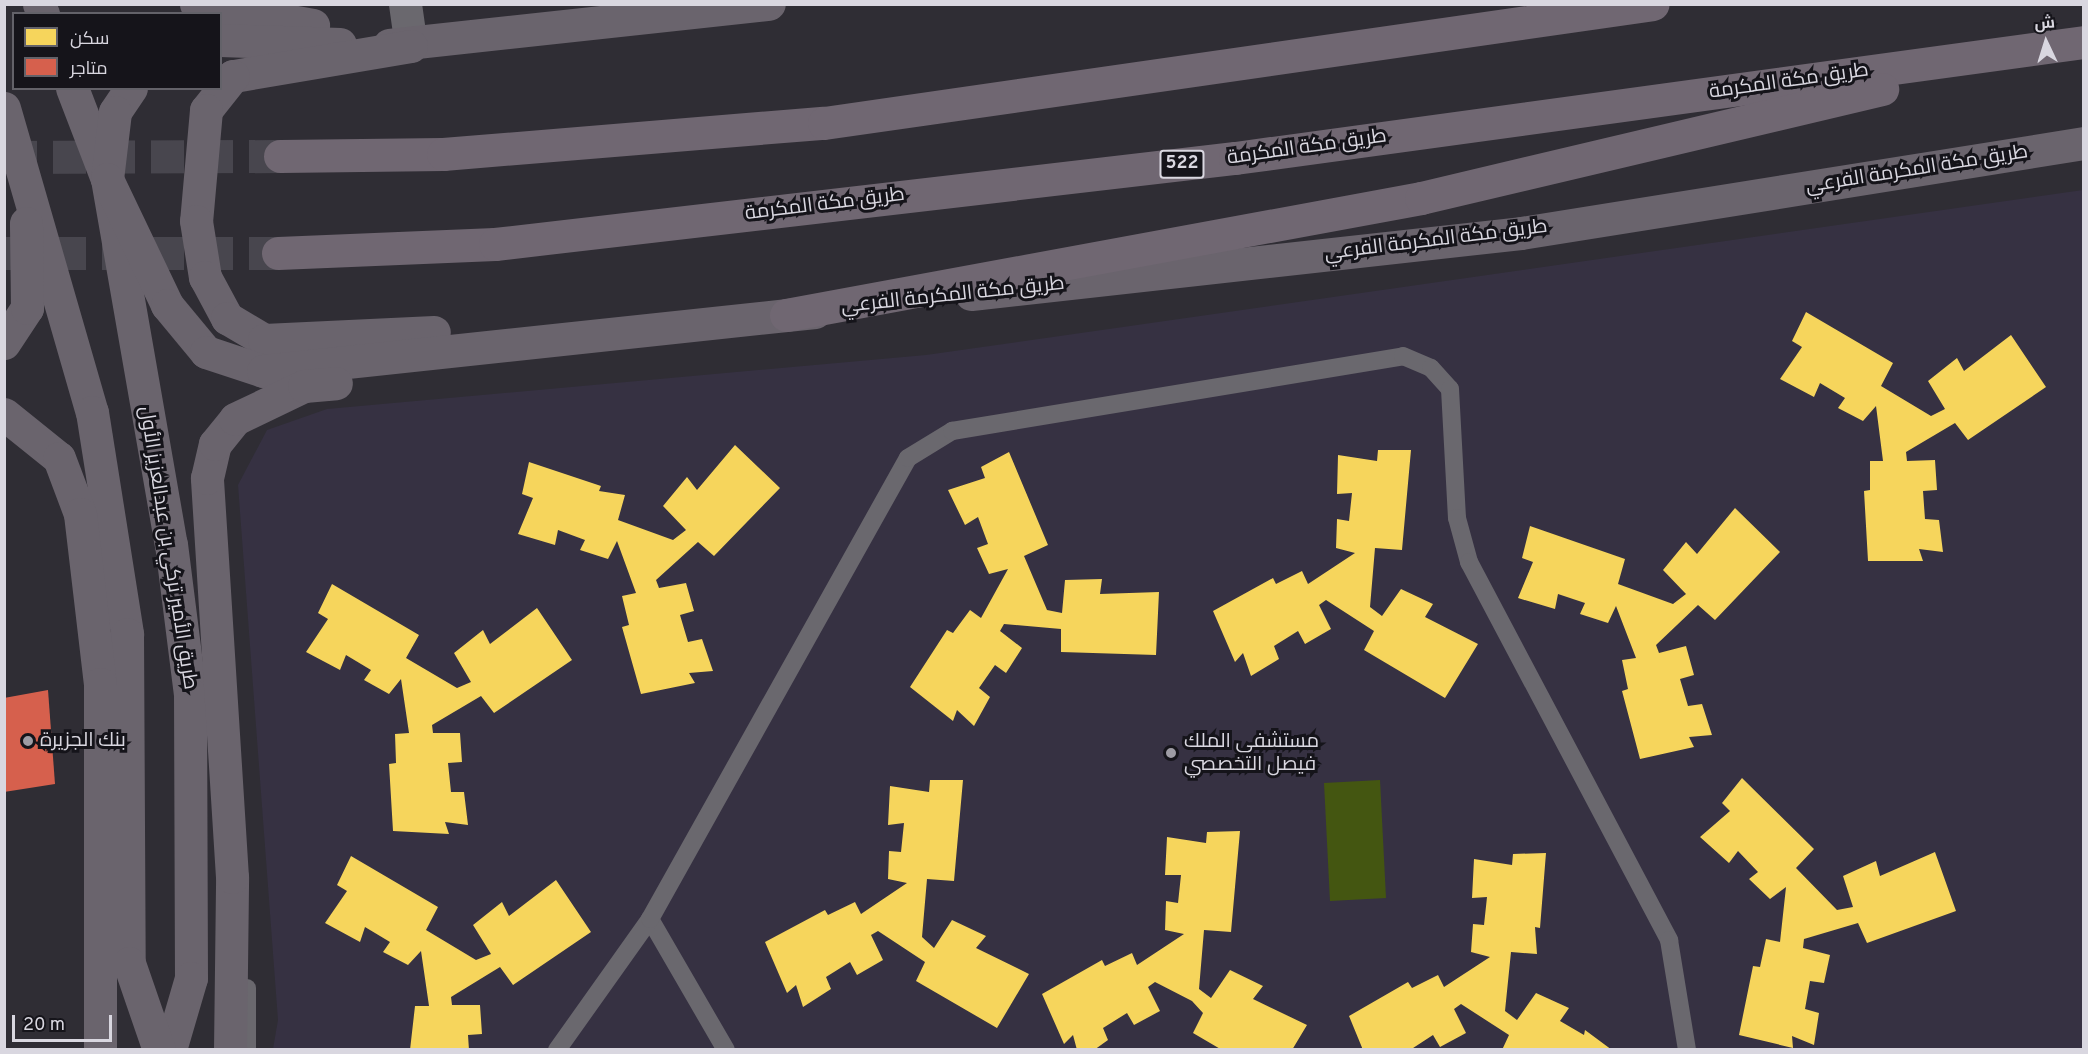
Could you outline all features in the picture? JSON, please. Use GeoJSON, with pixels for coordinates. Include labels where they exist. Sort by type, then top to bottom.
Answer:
{"type":"FeatureCollection","features":[{"type":"Feature","properties":{"kind":"highway"},"geometry":{"type":"LineString","coordinates":[[280,156],[443,154],[825,123],[1653,4]]}},
{"type":"Feature","properties":{"kind":"highway"},"geometry":{"type":"LineString","coordinates":[[786,315],[1421,198],[2077,43]]}},
{"type":"Feature","properties":{"kind":"highway","name":"طريق مكة المكرمة"},"geometry":{"type":"LineString","coordinates":[[278,253],[495,244],[1235,158],[2077,43]]}},
{"type":"Feature","properties":{"kind":"main road"},"geometry":{"type":"LineString","coordinates":[[196,4],[411,46]]}},
{"type":"Feature","properties":{"kind":"main road"},"geometry":{"type":"LineString","coordinates":[[222,90],[233,76],[411,46],[769,4]]}},
{"type":"Feature","properties":{"kind":"main road"},"geometry":{"type":"LineString","coordinates":[[222,40],[411,46]]}},
{"type":"Feature","properties":{"kind":"main road","name":"طريق الأمير تركي بن عبدالعزيز الأول"},"geometry":{"type":"LineString","coordinates":[[73,90],[107,179],[171,544],[190,694],[191,978],[170,1050]]}},
{"type":"Feature","properties":{"kind":"main road"},"geometry":{"type":"LineString","coordinates":[[130,90],[115,112],[107,179],[166,305],[206,352],[263,371],[786,315]]}},
{"type":"Feature","properties":{"kind":"main road"},"geometry":{"type":"LineString","coordinates":[[222,90],[206,110],[196,221],[205,277],[227,318],[264,340],[786,315]]}},
{"type":"Feature","properties":{"kind":"main road"},"geometry":{"type":"LineString","coordinates":[[4,108],[92,412],[128,634],[129,963],[159,1050]]}},
{"type":"Feature","properties":{"kind":"main road"},"geometry":{"type":"LineString","coordinates":[[4,143],[25,175],[27,308],[4,343]]}},
{"type":"Feature","properties":{"kind":"main road","name":"طريق مكة المكرمة الفرعي"},"geometry":{"type":"LineString","coordinates":[[786,315],[1521,233],[2084,143]]}},
{"type":"Feature","properties":{"kind":"main road"},"geometry":{"type":"LineString","coordinates":[[230,1050],[232,877],[207,478],[215,444],[235,419],[304,386],[449,372],[786,315]]}},
{"type":"Feature","properties":{"kind":"main road"},"geometry":{"type":"LineString","coordinates":[[4,414],[59,458],[80,514],[100,684],[100,1050]]}},
{"type":"Feature","properties":{"kind":"street"},"geometry":{"type":"LineString","coordinates":[[405,4],[411,46]]}},
{"type":"Feature","properties":{"kind":"lane"},"geometry":{"type":"LineString","coordinates":[[556,1050],[650,919],[908,458],[952,430],[1403,356],[1431,368],[1450,389],[1457,518],[1469,562],[1669,940],[1687,1050]]}},
{"type":"Feature","properties":{"kind":"lane"},"geometry":{"type":"LineString","coordinates":[[232,877],[247,972],[247,1050]]}},
{"type":"Feature","properties":{"kind":"lane"},"geometry":{"type":"LineString","coordinates":[[650,919],[726,1050]]}},
{"type":"Feature","properties":{"kind":"shaded area","name":"مستشفى الملك فيصل التخصصي"},"geometry":{"type":"Polygon","coordinates":[[[2083,190],[2083,1049],[273,1049],[278,1020],[238,485],[267,430],[327,409],[926,355],[2083,190]]]}},
{"type":"Feature","properties":{"kind":"green space"},"geometry":{"type":"Polygon","coordinates":[[[1380,780],[1386,898],[1330,901],[1324,783],[1380,780]]]}},
{"type":"Feature","properties":{"kind":"building: سكن"},"geometry":{"type":"Polygon","coordinates":[[[1806,312],[1893,363],[1881,386],[1931,416],[1945,409],[1928,381],[1957,358],[1964,371],[2011,335],[2046,387],[1968,440],[1955,423],[1906,452],[1907,461],[1935,460],[1937,490],[1923,491],[1925,519],[1939,520],[1943,552],[1919,549],[1923,561],[1868,561],[1864,491],[1870,490],[1870,461],[1883,461],[1876,406],[1863,421],[1838,408],[1845,398],[1820,383],[1814,397],[1780,379],[1802,347],[1792,341],[1806,312]]]}},
{"type":"Feature","properties":{"kind":"building: سكن"},"geometry":{"type":"Polygon","coordinates":[[[735,445],[780,488],[714,556],[698,542],[656,580],[659,588],[686,583],[694,611],[680,615],[688,642],[702,639],[713,671],[689,673],[695,683],[641,694],[622,627],[629,625],[622,596],[636,593],[617,541],[608,559],[580,550],[585,540],[558,530],[555,545],[518,534],[533,498],[522,494],[529,462],[601,486],[599,491],[625,495],[618,520],[673,540],[686,530],[663,506],[687,477],[697,490],[735,445]]]}},
{"type":"Feature","properties":{"kind":"building: سكن"},"geometry":{"type":"Polygon","coordinates":[[[1378,450],[1411,450],[1402,550],[1375,548],[1370,607],[1382,616],[1401,589],[1433,604],[1425,617],[1478,644],[1445,698],[1364,650],[1374,631],[1326,600],[1319,605],[1331,629],[1305,644],[1298,631],[1274,646],[1279,659],[1251,676],[1243,653],[1235,662],[1213,611],[1273,578],[1276,584],[1302,571],[1308,584],[1355,553],[1336,548],[1337,519],[1349,521],[1352,493],[1337,494],[1338,455],[1377,461],[1378,450]]]}},
{"type":"Feature","properties":{"kind":"building: سكن"},"geometry":{"type":"Polygon","coordinates":[[[1009,452],[1048,545],[1024,556],[1047,610],[1062,613],[1065,580],[1102,579],[1100,594],[1159,592],[1156,655],[1061,652],[1061,629],[1004,624],[1000,631],[1022,648],[1006,673],[995,665],[979,688],[990,697],[974,726],[957,710],[953,721],[910,687],[947,630],[953,633],[970,610],[981,618],[1008,569],[989,574],[977,548],[988,544],[978,517],[965,525],[948,490],[985,478],[981,467],[1009,452]]]}},
{"type":"Feature","properties":{"kind":"building: سكن"},"geometry":{"type":"Polygon","coordinates":[[[1735,508],[1780,552],[1715,620],[1698,605],[1656,645],[1659,653],[1686,646],[1694,675],[1680,679],[1688,706],[1702,704],[1712,735],[1689,737],[1694,747],[1640,759],[1622,691],[1628,689],[1622,660],[1636,658],[1616,606],[1608,623],[1580,614],[1585,603],[1558,594],[1555,609],[1518,598],[1533,562],[1522,558],[1530,526],[1625,559],[1618,584],[1673,604],[1686,594],[1663,570],[1686,542],[1697,554],[1735,508]]]}},
{"type":"Feature","properties":{"kind":"building: سكن"},"geometry":{"type":"Polygon","coordinates":[[[332,584],[419,635],[406,658],[457,688],[471,682],[454,653],[483,630],[490,644],[537,608],[572,660],[494,713],[481,696],[432,725],[433,733],[460,733],[462,762],[448,763],[451,792],[464,792],[468,825],[445,822],[449,834],[393,831],[389,764],[396,763],[395,734],[409,733],[401,679],[389,694],[364,680],[371,670],[346,655],[340,670],[306,652],[328,619],[318,613],[332,584]]]}},
{"type":"Feature","properties":{"kind":"building: سكن"},"geometry":{"type":"Polygon","coordinates":[[[1742,778],[1814,849],[1796,868],[1837,910],[1853,907],[1843,876],[1876,861],[1880,876],[1935,852],[1956,911],[1867,943],[1858,923],[1804,939],[1803,948],[1830,955],[1824,983],[1810,981],[1805,1009],[1819,1013],[1814,1045],[1792,1036],[1793,1048],[1739,1035],[1753,966],[1760,967],[1766,939],[1780,942],[1786,887],[1770,899],[1749,879],[1758,872],[1738,851],[1729,863],[1700,837],[1730,811],[1722,803],[1742,778]]]}},
{"type":"Feature","properties":{"kind":"building: سكن"},"geometry":{"type":"Polygon","coordinates":[[[930,780],[963,780],[954,881],[927,879],[922,937],[934,948],[952,920],[986,936],[976,948],[1029,974],[997,1028],[916,981],[925,962],[878,931],[871,935],[883,960],[857,975],[850,962],[826,977],[831,989],[803,1007],[796,985],[787,993],[765,942],[825,910],[828,915],[855,902],[861,914],[907,883],[888,879],[889,851],[901,852],[904,823],[888,825],[890,786],[929,792],[930,780]]]}},
{"type":"Feature","properties":{"kind":"building: سكن"},"geometry":{"type":"Polygon","coordinates":[[[1240,831],[1231,932],[1204,930],[1199,989],[1211,998],[1230,970],[1263,986],[1253,999],[1307,1025],[1292,1050],[1222,1050],[1193,1033],[1203,1013],[1192,1001],[1155,982],[1148,987],[1160,1011],[1134,1025],[1127,1013],[1103,1028],[1108,1040],[1094,1050],[1077,1050],[1073,1035],[1064,1044],[1042,994],[1102,960],[1105,966],[1132,953],[1137,965],[1184,934],[1165,930],[1166,901],[1178,903],[1181,875],[1165,875],[1167,837],[1206,843],[1207,832],[1240,831]]]}},
{"type":"Feature","properties":{"kind":"building: سكن"},"geometry":{"type":"Polygon","coordinates":[[[1546,853],[1540,928],[1535,927],[1537,954],[1511,952],[1505,1011],[1517,1020],[1536,993],[1569,1008],[1560,1021],[1584,1035],[1585,1030],[1612,1050],[1502,1050],[1509,1035],[1461,1004],[1454,1009],[1466,1033],[1440,1047],[1433,1035],[1410,1050],[1363,1050],[1349,1016],[1408,982],[1412,988],[1438,975],[1444,987],[1490,957],[1471,952],[1473,924],[1484,925],[1487,897],[1472,898],[1474,859],[1512,865],[1513,854],[1546,853]]]}},
{"type":"Feature","properties":{"kind":"building: سكن"},"geometry":{"type":"Polygon","coordinates":[[[351,856],[438,907],[426,930],[476,960],[491,954],[473,925],[502,902],[509,916],[556,880],[591,932],[513,985],[500,967],[451,997],[452,1005],[480,1005],[482,1034],[468,1035],[469,1050],[410,1050],[415,1006],[429,1006],[421,951],[408,965],[383,952],[390,942],[365,927],[360,942],[325,923],[347,891],[337,885],[351,856]]]}},
{"type":"Feature","properties":{"kind":"building: متاجر","name":"بنك الجزيرة"},"geometry":{"type":"Polygon","coordinates":[[[48,690],[55,784],[4,792],[4,698],[48,690]]]}},
{"type":"Feature","properties":{"kind":"tunnel"},"geometry":{"type":"LineString","coordinates":[[4,157],[280,156]]}},
{"type":"Feature","properties":{"kind":"tunnel"},"geometry":{"type":"LineString","coordinates":[[4,253],[278,253]]}},
{"type":"Feature","properties":{"kind":"place","name":"بنك الجزيرة"},"geometry":{"type":"Point","coordinates":[28,741]}},
{"type":"Feature","properties":{"kind":"place","name":"مستشفى الملك فيصل التخصصي"},"geometry":{"type":"Point","coordinates":[1171,753]}}]}
